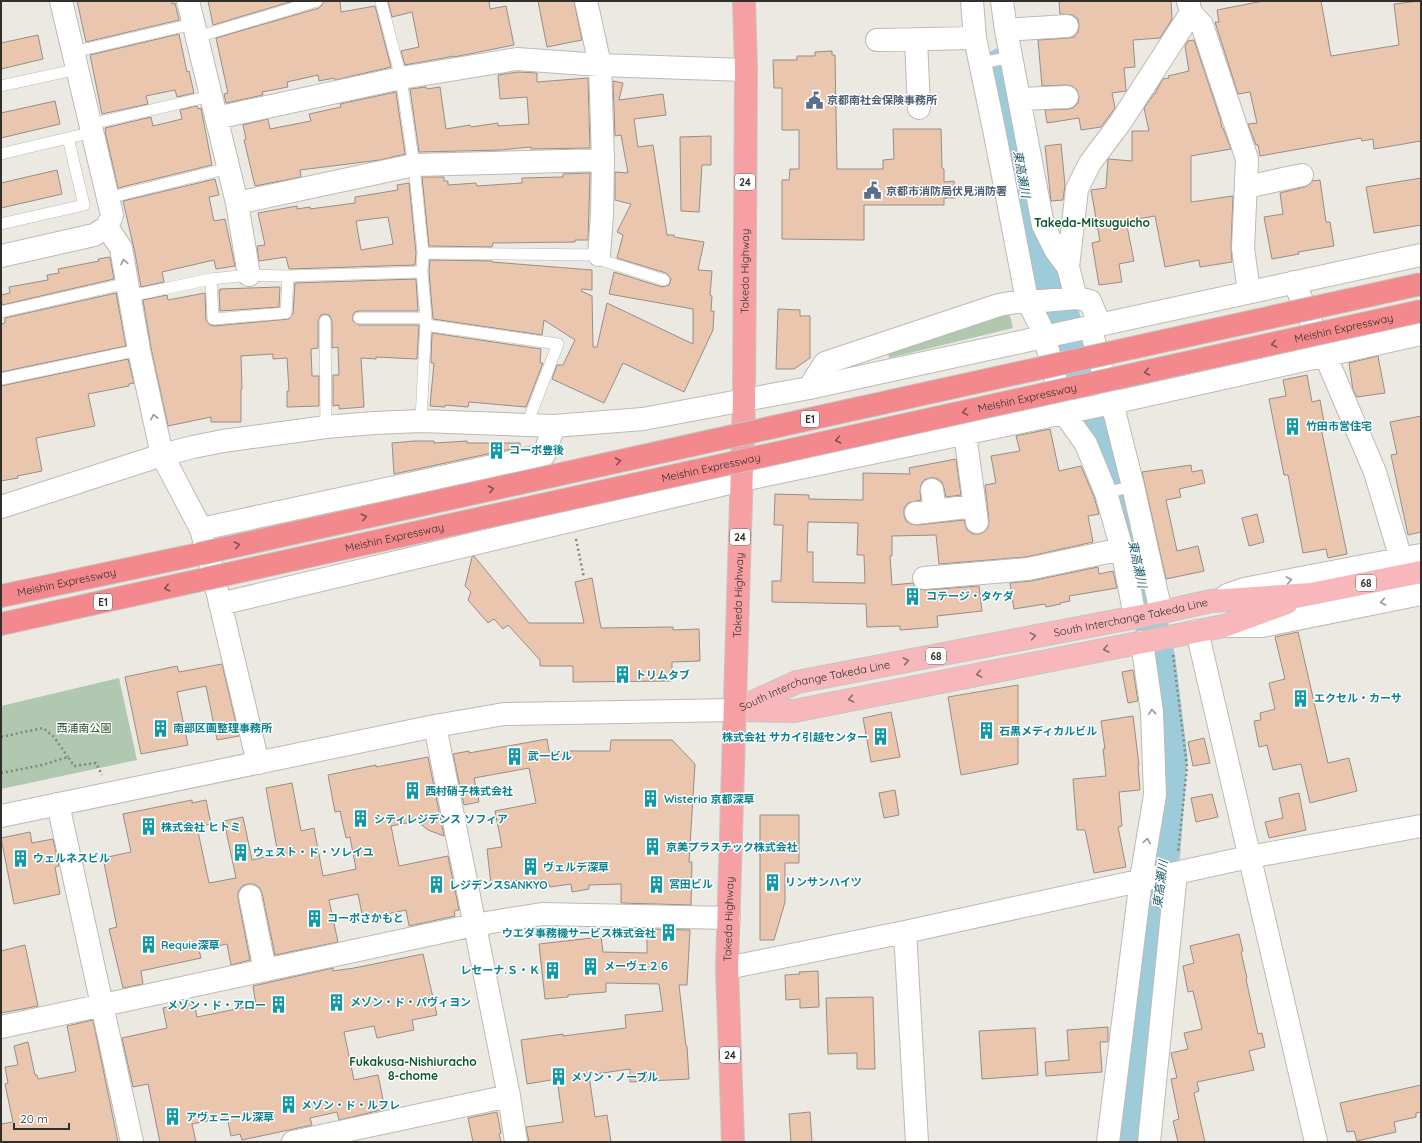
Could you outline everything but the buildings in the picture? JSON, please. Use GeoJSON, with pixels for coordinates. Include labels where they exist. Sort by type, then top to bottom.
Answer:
{"type":"FeatureCollection","features":[{"type":"Feature","properties":{"kind":"highway","name":"Takeda Highway"},"geometry":{"type":"LineString","coordinates":[[733,1142],[727,968],[744,400],[746,70],[744,1]]}},
{"type":"Feature","properties":{"kind":"highway","name":"Meishin Expressway"},"geometry":{"type":"LineString","coordinates":[[1,596],[199,554],[1421,284]]}},
{"type":"Feature","properties":{"kind":"highway","name":"Meishin Expressway"},"geometry":{"type":"LineString","coordinates":[[1,624],[1421,311]]}},
{"type":"Feature","properties":{"kind":"highway"},"geometry":{"type":"LineString","coordinates":[[1,591],[74,580]]}},
{"type":"Feature","properties":{"kind":"highway"},"geometry":{"type":"LineString","coordinates":[[1,636],[82,606]]}},
{"type":"Feature","properties":{"kind":"main road","name":"South Interchange Takeda Line"},"geometry":{"type":"LineString","coordinates":[[735,710],[797,682],[1148,615],[1211,601],[1311,594],[1421,572]]}},
{"type":"Feature","properties":{"kind":"main road","name":"South Interchange Takeda Line"},"geometry":{"type":"LineString","coordinates":[[735,710],[794,711],[1143,642],[1170,644],[1196,631],[1224,626],[1311,594]]}},
{"type":"Feature","properties":{"kind":"street"},"geometry":{"type":"LineString","coordinates":[[1,256],[94,235],[107,227],[112,215],[61,1]]}},
{"type":"Feature","properties":{"kind":"street"},"geometry":{"type":"LineString","coordinates":[[188,1],[237,203],[249,275]]}},
{"type":"Feature","properties":{"kind":"street"},"geometry":{"type":"LineString","coordinates":[[586,1],[600,65],[603,160],[602,215],[599,255]]}},
{"type":"Feature","properties":{"kind":"street"},"geometry":{"type":"LineString","coordinates":[[972,1],[975,38],[994,129],[1043,337],[1071,412],[1086,444],[1120,489],[1122,549],[1148,615]]}},
{"type":"Feature","properties":{"kind":"street"},"geometry":{"type":"LineString","coordinates":[[1002,1],[1006,30],[1044,225],[1056,251],[1068,267]]}},
{"type":"Feature","properties":{"kind":"street"},"geometry":{"type":"LineString","coordinates":[[1073,298],[1068,267],[1077,189],[1090,163],[1120,123],[1190,7],[1202,24],[1248,159],[1243,248],[1249,292]]}},
{"type":"Feature","properties":{"kind":"street"},"geometry":{"type":"LineString","coordinates":[[1006,30],[1067,26]]}},
{"type":"Feature","properties":{"kind":"street"},"geometry":{"type":"LineString","coordinates":[[877,40],[975,38]]}},
{"type":"Feature","properties":{"kind":"street"},"geometry":{"type":"LineString","coordinates":[[916,39],[919,108]]}},
{"type":"Feature","properties":{"kind":"street"},"geometry":{"type":"LineString","coordinates":[[216,118],[401,78],[517,59],[600,65],[746,70]]}},
{"type":"Feature","properties":{"kind":"street"},"geometry":{"type":"LineString","coordinates":[[1020,100],[1067,97]]}},
{"type":"Feature","properties":{"kind":"street"},"geometry":{"type":"LineString","coordinates":[[994,129],[1025,123]]}},
{"type":"Feature","properties":{"kind":"street"},"geometry":{"type":"LineString","coordinates":[[237,203],[414,165],[603,160]]}},
{"type":"Feature","properties":{"kind":"street"},"geometry":{"type":"LineString","coordinates":[[1246,187],[1302,175]]}},
{"type":"Feature","properties":{"kind":"street"},"geometry":{"type":"LineString","coordinates":[[107,227],[121,248],[139,350],[162,455],[201,529],[258,763]]}},
{"type":"Feature","properties":{"kind":"street"},"geometry":{"type":"LineString","coordinates":[[1,508],[162,455],[223,441],[326,427],[374,423],[421,422],[554,426],[643,419],[809,388],[1421,255]]}},
{"type":"Feature","properties":{"kind":"street"},"geometry":{"type":"LineString","coordinates":[[1211,601],[1244,589],[1411,557],[1294,282]]}},
{"type":"Feature","properties":{"kind":"street"},"geometry":{"type":"LineString","coordinates":[[809,388],[825,363],[999,305],[1035,300],[1073,298],[1090,301],[1108,404],[1120,489],[1148,615]]}},
{"type":"Feature","properties":{"kind":"street"},"geometry":{"type":"LineString","coordinates":[[220,604],[742,480],[1071,412],[1421,334]]}},
{"type":"Feature","properties":{"kind":"street"},"geometry":{"type":"LineString","coordinates":[[201,529],[544,455],[554,426]]}},
{"type":"Feature","properties":{"kind":"street"},"geometry":{"type":"LineString","coordinates":[[928,504],[976,514],[965,434]]}},
{"type":"Feature","properties":{"kind":"street"},"geometry":{"type":"LineString","coordinates":[[924,578],[1028,569],[1122,549]]}},
{"type":"Feature","properties":{"kind":"street"},"geometry":{"type":"LineString","coordinates":[[1224,626],[1262,626],[1421,594]]}},
{"type":"Feature","properties":{"kind":"street"},"geometry":{"type":"LineString","coordinates":[[1196,631],[1316,1142]]}},
{"type":"Feature","properties":{"kind":"street"},"geometry":{"type":"LineString","coordinates":[[1108,1142],[1155,795],[1152,712],[1143,642]]}},
{"type":"Feature","properties":{"kind":"street"},"geometry":{"type":"LineString","coordinates":[[1,816],[435,726],[504,714],[735,710]]}},
{"type":"Feature","properties":{"kind":"street"},"geometry":{"type":"LineString","coordinates":[[435,726],[509,1096],[516,1142]]}},
{"type":"Feature","properties":{"kind":"street"},"geometry":{"type":"LineString","coordinates":[[58,804],[132,1142]]}},
{"type":"Feature","properties":{"kind":"street"},"geometry":{"type":"LineString","coordinates":[[727,968],[905,932],[1249,857],[1421,826]]}},
{"type":"Feature","properties":{"kind":"street"},"geometry":{"type":"LineString","coordinates":[[1149,1142],[1175,873]]}},
{"type":"Feature","properties":{"kind":"street"},"geometry":{"type":"LineString","coordinates":[[250,896],[265,970]]}},
{"type":"Feature","properties":{"kind":"street"},"geometry":{"type":"LineString","coordinates":[[1,1027],[474,925],[542,914],[729,918]]}},
{"type":"Feature","properties":{"kind":"street"},"geometry":{"type":"LineString","coordinates":[[905,932],[917,1142]]}},
{"type":"Feature","properties":{"kind":"street"},"geometry":{"type":"LineString","coordinates":[[293,1142],[509,1096]]}},
{"type":"Feature","properties":{"kind":"lane"},"geometry":{"type":"LineString","coordinates":[[1,86],[75,60],[317,1]]}},
{"type":"Feature","properties":{"kind":"lane"},"geometry":{"type":"LineString","coordinates":[[381,1],[401,78],[414,165],[423,253],[422,272],[426,322],[421,422]]}},
{"type":"Feature","properties":{"kind":"lane"},"geometry":{"type":"LineString","coordinates":[[981,63],[1012,58]]}},
{"type":"Feature","properties":{"kind":"lane"},"geometry":{"type":"LineString","coordinates":[[1,154],[68,138],[92,128],[211,96]]}},
{"type":"Feature","properties":{"kind":"lane"},"geometry":{"type":"LineString","coordinates":[[1,224],[84,205],[68,138]]}},
{"type":"Feature","properties":{"kind":"lane"},"geometry":{"type":"LineString","coordinates":[[108,198],[229,168]]}},
{"type":"Feature","properties":{"kind":"lane"},"geometry":{"type":"LineString","coordinates":[[423,253],[599,255],[604,261],[664,280]]}},
{"type":"Feature","properties":{"kind":"lane"},"geometry":{"type":"LineString","coordinates":[[1,312],[129,290],[211,278],[249,275],[288,276],[422,272]]}},
{"type":"Feature","properties":{"kind":"lane"},"geometry":{"type":"LineString","coordinates":[[211,278],[213,319],[286,313],[288,276]]}},
{"type":"Feature","properties":{"kind":"lane"},"geometry":{"type":"LineString","coordinates":[[359,318],[426,322],[558,344],[527,424]]}},
{"type":"Feature","properties":{"kind":"lane"},"geometry":{"type":"LineString","coordinates":[[324,320],[326,427]]}},
{"type":"Feature","properties":{"kind":"lane"},"geometry":{"type":"LineString","coordinates":[[1,379],[139,350]]}},
{"type":"Feature","properties":{"kind":"path"},"geometry":{"type":"LineString","coordinates":[[579,553],[584,578]]}},
{"type":"Feature","properties":{"kind":"path"},"geometry":{"type":"LineString","coordinates":[[1170,644],[1187,767],[1175,873]]}},
{"type":"Feature","properties":{"kind":"path"},"geometry":{"type":"LineString","coordinates":[[1,737],[43,728],[54,737],[74,766],[96,763],[103,776]]}},
{"type":"Feature","properties":{"kind":"path"},"geometry":{"type":"LineString","coordinates":[[1,773],[42,765],[68,757]]}},
{"type":"Feature","properties":{"kind":"green space"},"geometry":{"type":"Polygon","coordinates":[[[1009,312],[1013,328],[889,358],[888,353],[1009,312]]]}},
{"type":"Feature","properties":{"kind":"green space","name":"西浦南公園"},"geometry":{"type":"Polygon","coordinates":[[[119,678],[137,760],[1,789],[1,706],[119,678]]]}},
{"type":"Feature","properties":{"kind":"waterway","name":"東高瀬川"},"geometry":{"type":"LineString","coordinates":[[1002,64],[1032,230],[1103,428],[1126,507],[1159,660],[1171,758],[1164,850],[1130,1142]]}},
{"type":"Feature","properties":{"kind":"place","name":"京都南社会保険事務所"},"geometry":{"type":"Point","coordinates":[814,100]}},
{"type":"Feature","properties":{"kind":"place","name":"京都市消防局伏見消防署"},"geometry":{"type":"Point","coordinates":[873,191]}},
{"type":"Feature","properties":{"kind":"place","name":"竹田市営住宅"},"geometry":{"type":"Point","coordinates":[1293,426]}},
{"type":"Feature","properties":{"kind":"place","name":"コーポ豊後"},"geometry":{"type":"Point","coordinates":[496,450]}},
{"type":"Feature","properties":{"kind":"place","name":"コテージ・タケダ"},"geometry":{"type":"Point","coordinates":[913,596]}},
{"type":"Feature","properties":{"kind":"place","name":"トリムタブ"},"geometry":{"type":"Point","coordinates":[622,675]}},
{"type":"Feature","properties":{"kind":"place","name":"エクセル・カーサ"},"geometry":{"type":"Point","coordinates":[1301,698]}},
{"type":"Feature","properties":{"kind":"place","name":"南部区画整理事務所"},"geometry":{"type":"Point","coordinates":[160,728]}},
{"type":"Feature","properties":{"kind":"place","name":"石黒メディカルビル"},"geometry":{"type":"Point","coordinates":[986,731]}},
{"type":"Feature","properties":{"kind":"place","name":"株式会社 サカイ引越センター"},"geometry":{"type":"Point","coordinates":[881,737]}},
{"type":"Feature","properties":{"kind":"place","name":"武一ビル"},"geometry":{"type":"Point","coordinates":[515,756]}},
{"type":"Feature","properties":{"kind":"place","name":"西村硝子株式会社"},"geometry":{"type":"Point","coordinates":[412,791]}},
{"type":"Feature","properties":{"kind":"place","name":"Wisteria 京都深草"},"geometry":{"type":"Point","coordinates":[651,799]}},
{"type":"Feature","properties":{"kind":"place","name":"シティレジデンス ソフィア"},"geometry":{"type":"Point","coordinates":[361,819]}},
{"type":"Feature","properties":{"kind":"place","name":"株式会社 ヒトミ"},"geometry":{"type":"Point","coordinates":[148,827]}},
{"type":"Feature","properties":{"kind":"place","name":"京美プラスチック株式会社"},"geometry":{"type":"Point","coordinates":[653,847]}},
{"type":"Feature","properties":{"kind":"place","name":"ウェスト・ド・ソレイユ"},"geometry":{"type":"Point","coordinates":[240,852]}},
{"type":"Feature","properties":{"kind":"place","name":"ウェルネスビル"},"geometry":{"type":"Point","coordinates":[20,858]}},
{"type":"Feature","properties":{"kind":"place","name":"ヴェルデ深草"},"geometry":{"type":"Point","coordinates":[530,867]}},
{"type":"Feature","properties":{"kind":"place","name":"リンサンハイツ"},"geometry":{"type":"Point","coordinates":[772,882]}},
{"type":"Feature","properties":{"kind":"place","name":"宮田ビル"},"geometry":{"type":"Point","coordinates":[656,884]}},
{"type":"Feature","properties":{"kind":"place","name":"レジデンスSANKYO"},"geometry":{"type":"Point","coordinates":[436,885]}},
{"type":"Feature","properties":{"kind":"place","name":"コーポさかもと"},"geometry":{"type":"Point","coordinates":[314,918]}},
{"type":"Feature","properties":{"kind":"place","name":"ウエダ事務機サービス株式会社"},"geometry":{"type":"Point","coordinates":[669,933]}},
{"type":"Feature","properties":{"kind":"place","name":"Requie深草"},"geometry":{"type":"Point","coordinates":[148,945]}},
{"type":"Feature","properties":{"kind":"place","name":"メーヴェ２６"},"geometry":{"type":"Point","coordinates":[591,966]}},
{"type":"Feature","properties":{"kind":"place","name":"レセーナ.Ｓ・Ｋ"},"geometry":{"type":"Point","coordinates":[553,970]}},
{"type":"Feature","properties":{"kind":"place","name":"メゾン・ド・パヴィヨン"},"geometry":{"type":"Point","coordinates":[337,1002]}},
{"type":"Feature","properties":{"kind":"place","name":"メゾン・ド・アロー"},"geometry":{"type":"Point","coordinates":[279,1005]}},
{"type":"Feature","properties":{"kind":"place","name":"メゾン・ノーブル"},"geometry":{"type":"Point","coordinates":[558,1077]}},
{"type":"Feature","properties":{"kind":"place","name":"メゾン・ド・ルフレ"},"geometry":{"type":"Point","coordinates":[288,1105]}},
{"type":"Feature","properties":{"kind":"place","name":"アヴェニール深草"},"geometry":{"type":"Point","coordinates":[173,1117]}},
{"type":"Feature","properties":{"kind":"district","name":"Takeda-Mitsuguicho"},"geometry":{"type":"Point","coordinates":[1092,222]}},
{"type":"Feature","properties":{"kind":"district","name":"Fukakusa-Nishiuracho 8-chome"},"geometry":{"type":"Point","coordinates":[413,1068]}}]}
